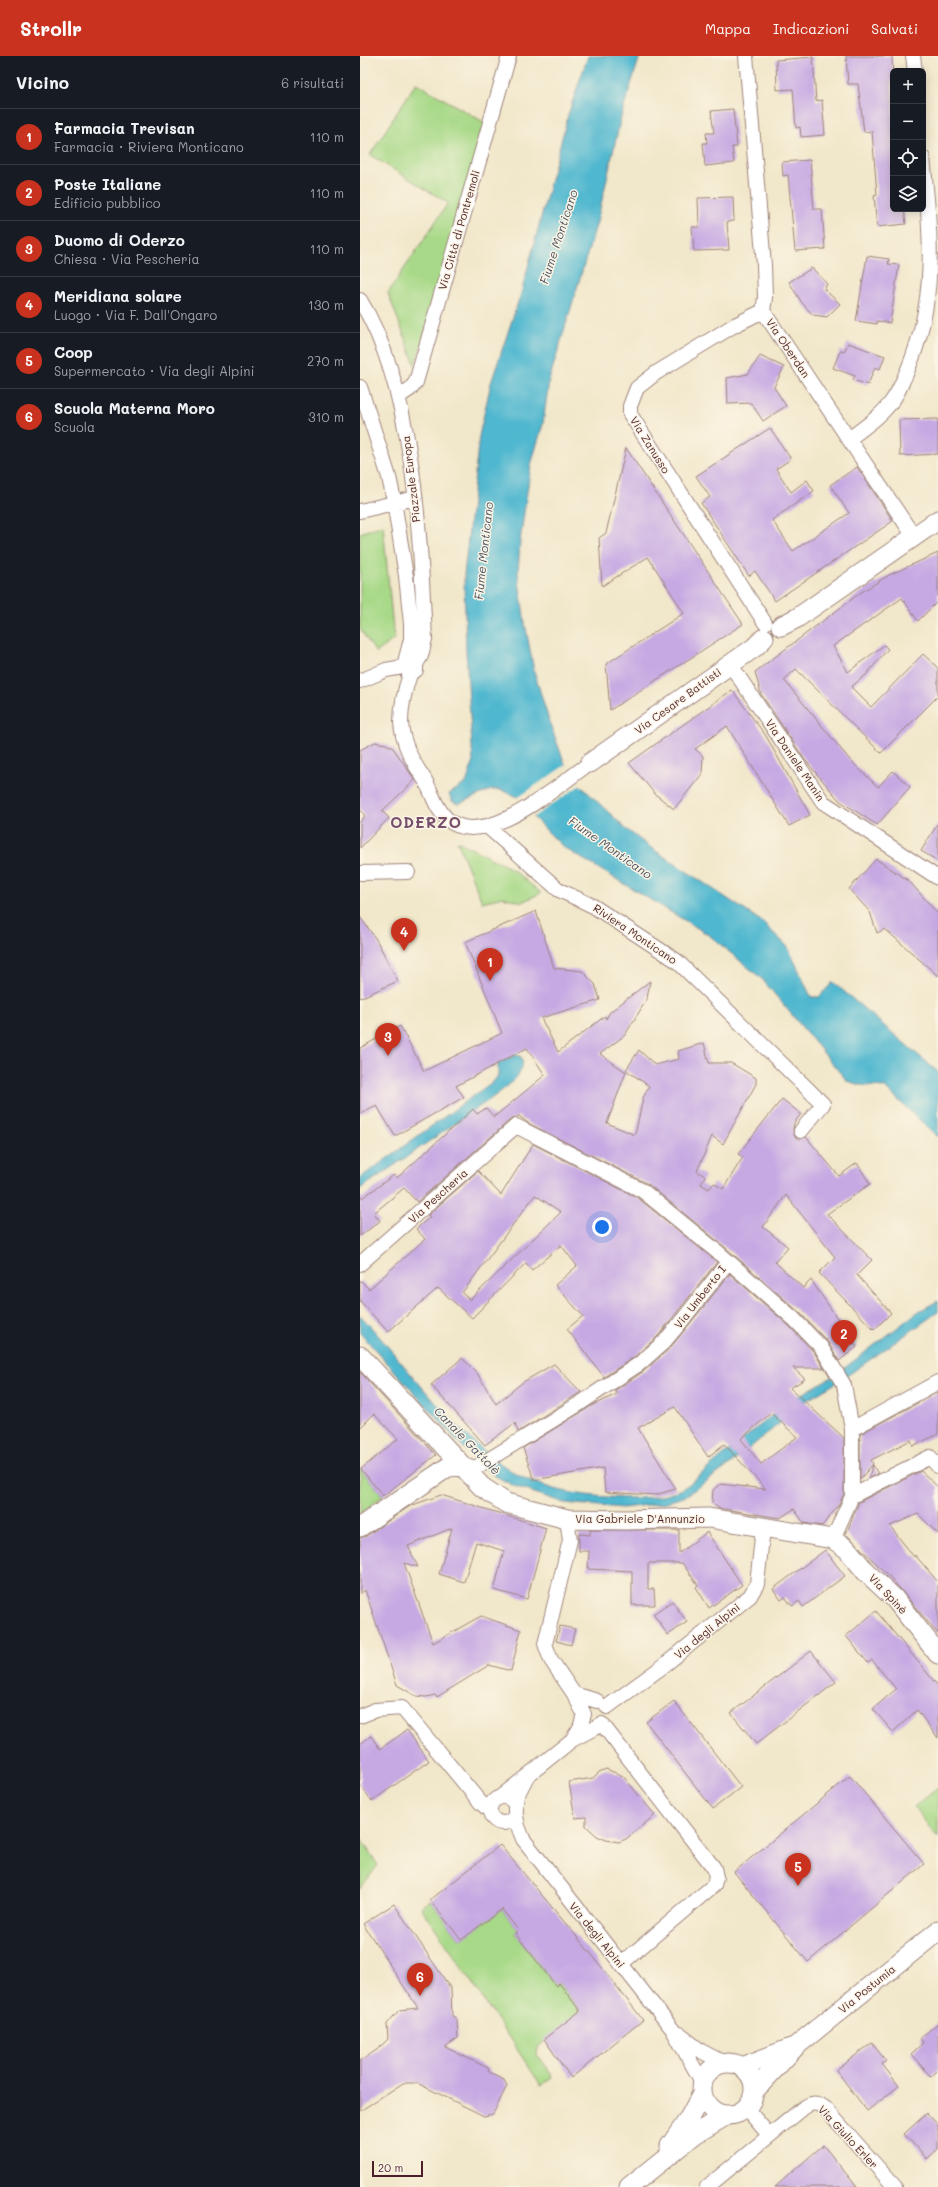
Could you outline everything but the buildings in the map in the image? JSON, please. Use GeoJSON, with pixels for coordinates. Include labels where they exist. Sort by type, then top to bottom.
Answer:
{"type":"FeatureCollection","features":[{"type":"Feature","properties":{"kind":"street","name":"Via Città di Pontremoli"},"geometry":{"type":"LineString","coordinates":[[398,397],[410,389],[418,375],[509,56]]}},
{"type":"Feature","properties":{"kind":"street","name":"Via Oberdan"},"geometry":{"type":"LineString","coordinates":[[746,56],[764,265],[765,298],[763,311],[915,538]]}},
{"type":"Feature","properties":{"kind":"street"},"geometry":{"type":"LineString","coordinates":[[913,56],[915,68]]}},
{"type":"Feature","properties":{"kind":"street"},"geometry":{"type":"LineString","coordinates":[[849,439],[877,418],[894,399],[916,354],[924,331],[930,292],[932,252],[925,176]]}},
{"type":"Feature","properties":{"kind":"street","name":"Piazzale Europa"},"geometry":{"type":"LineString","coordinates":[[360,300],[371,318],[381,342],[398,397],[406,430],[414,491],[425,639],[421,656],[408,667]]}},
{"type":"Feature","properties":{"kind":"street","name":"Via Zanusso"},"geometry":{"type":"LineString","coordinates":[[763,311],[733,326],[656,373],[637,388],[630,406],[630,414],[770,629]]}},
{"type":"Feature","properties":{"kind":"street"},"geometry":{"type":"LineString","coordinates":[[360,387],[391,486],[406,576],[411,639],[401,716],[403,739],[412,761],[425,780],[434,802],[448,820],[464,828],[476,829],[488,827],[511,817],[590,763]]}},
{"type":"Feature","properties":{"kind":"street"},"geometry":{"type":"LineString","coordinates":[[391,486],[414,491]]}},
{"type":"Feature","properties":{"kind":"street"},"geometry":{"type":"LineString","coordinates":[[360,511],[394,501],[414,491]]}},
{"type":"Feature","properties":{"kind":"street","name":"Via Cesare Battisti"},"geometry":{"type":"LineString","coordinates":[[590,763],[755,647],[770,629],[797,618],[915,538],[938,520]]}},
{"type":"Feature","properties":{"kind":"street","name":"Via Daniele Manin"},"geometry":{"type":"LineString","coordinates":[[730,664],[823,802],[938,878]]}},
{"type":"Feature","properties":{"kind":"street"},"geometry":{"type":"LineString","coordinates":[[360,681],[386,670],[408,667]]}},
{"type":"Feature","properties":{"kind":"street","name":"Riviera Monticano"},"geometry":{"type":"LineString","coordinates":[[488,827],[559,890],[593,906],[677,961],[823,1104],[801,1131]]}},
{"type":"Feature","properties":{"kind":"street"},"geometry":{"type":"LineString","coordinates":[[360,873],[408,872]]}},
{"type":"Feature","properties":{"kind":"street","name":"Via Umberto I"},"geometry":{"type":"LineString","coordinates":[[468,1467],[494,1455],[639,1364],[672,1333],[728,1262],[643,1191],[516,1126]]}},
{"type":"Feature","properties":{"kind":"street","name":"Via Pescheria"},"geometry":{"type":"LineString","coordinates":[[360,1264],[516,1126]]}},
{"type":"Feature","properties":{"kind":"street"},"geometry":{"type":"LineString","coordinates":[[728,1262],[811,1336],[836,1370],[844,1385],[852,1429],[852,1496],[833,1539]]}},
{"type":"Feature","properties":{"kind":"street","name":"Via Gabriele D'Annunzio"},"geometry":{"type":"LineString","coordinates":[[360,1356],[468,1467],[482,1487],[506,1503],[567,1519],[625,1520],[709,1518],[833,1539]]}},
{"type":"Feature","properties":{"kind":"street"},"geometry":{"type":"LineString","coordinates":[[852,1429],[938,1382]]}},
{"type":"Feature","properties":{"kind":"street"},"geometry":{"type":"LineString","coordinates":[[852,1496],[930,1457],[938,1466]]}},
{"type":"Feature","properties":{"kind":"street"},"geometry":{"type":"LineString","coordinates":[[360,1527],[448,1468],[468,1467]]}},
{"type":"Feature","properties":{"kind":"street"},"geometry":{"type":"LineString","coordinates":[[567,1519],[570,1540],[545,1644],[551,1660],[574,1694],[590,1724],[602,1724]]}},
{"type":"Feature","properties":{"kind":"street","name":"Via degli Alpini"},"geometry":{"type":"LineString","coordinates":[[572,1740],[580,1728],[589,1703],[602,1704],[662,1667],[750,1596],[757,1584],[763,1528]]}},
{"type":"Feature","properties":{"kind":"street","name":"Via Spinè"},"geometry":{"type":"LineString","coordinates":[[833,1539],[847,1549],[866,1572],[894,1598],[938,1654]]}},
{"type":"Feature","properties":{"kind":"street"},"geometry":{"type":"LineString","coordinates":[[574,1694],[602,1704],[609,1715],[602,1724]]}},
{"type":"Feature","properties":{"kind":"street"},"geometry":{"type":"LineString","coordinates":[[360,1716],[375,1710],[402,1708],[484,1807],[511,1800],[515,1810],[509,1821],[501,1822]]}},
{"type":"Feature","properties":{"kind":"street"},"geometry":{"type":"LineString","coordinates":[[602,1724],[714,1868],[716,1877],[714,1885],[621,1964]]}},
{"type":"Feature","properties":{"kind":"street","name":"Via degli Alpini"},"geometry":{"type":"LineString","coordinates":[[602,1724],[572,1740],[495,1803],[494,1818],[523,1839],[673,2030],[702,2088]]}},
{"type":"Feature","properties":{"kind":"street","name":"Via degli Alpini"},"geometry":{"type":"LineString","coordinates":[[523,1839],[518,1826],[515,1810],[517,1796],[527,1776]]}},
{"type":"Feature","properties":{"kind":"street","name":"Via Postumia"},"geometry":{"type":"LineString","coordinates":[[746,2108],[752,2101],[754,2091],[796,2046],[938,1931]]}},
{"type":"Feature","properties":{"kind":"street","name":"Via degli Alpini"},"geometry":{"type":"LineString","coordinates":[[673,2030],[701,2051],[724,2063]]}},
{"type":"Feature","properties":{"kind":"street","name":"Via Postumia"},"geometry":{"type":"LineString","coordinates":[[742,2067],[796,2046]]}},
{"type":"Feature","properties":{"kind":"street"},"geometry":{"type":"LineString","coordinates":[[657,2163],[688,2120],[702,2088],[707,2072],[713,2067],[724,2063],[742,2067],[751,2076],[754,2091]]}},
{"type":"Feature","properties":{"kind":"street"},"geometry":{"type":"LineString","coordinates":[[702,2088],[708,2106],[714,2111],[727,2115]]}},
{"type":"Feature","properties":{"kind":"street","name":"Via Giulio Erler"},"geometry":{"type":"LineString","coordinates":[[707,2187],[810,2103],[816,2103],[825,2108],[895,2187]]}},
{"type":"Feature","properties":{"kind":"street"},"geometry":{"type":"LineString","coordinates":[[629,2187],[695,2134],[727,2115],[739,2113],[746,2108],[769,2135]]}},
{"type":"Feature","properties":{"kind":"green space"},"geometry":{"type":"Polygon","coordinates":[[[416,83],[489,125],[415,365],[388,293],[448,203],[370,155],[416,83]]]}},
{"type":"Feature","properties":{"kind":"green space"},"geometry":{"type":"Polygon","coordinates":[[[383,525],[394,639],[376,653],[360,629],[360,533],[383,525]]]}},
{"type":"Feature","properties":{"kind":"green space"},"geometry":{"type":"Polygon","coordinates":[[[457,841],[512,869],[541,893],[522,902],[503,897],[482,902],[457,841]]]}},
{"type":"Feature","properties":{"kind":"green space"},"geometry":{"type":"Polygon","coordinates":[[[360,1468],[383,1496],[360,1514],[360,1468]]]}},
{"type":"Feature","properties":{"kind":"green space"},"geometry":{"type":"Polygon","coordinates":[[[938,1788],[938,1838],[914,1807],[938,1788]]]}},
{"type":"Feature","properties":{"kind":"green space"},"geometry":{"type":"Polygon","coordinates":[[[360,1838],[378,1865],[360,1889],[360,1838]]]}},
{"type":"Feature","properties":{"kind":"green space"},"geometry":{"type":"Polygon","coordinates":[[[430,1900],[461,1940],[502,1909],[518,1930],[515,1933],[556,1986],[559,1983],[580,2011],[538,2047],[537,2054],[551,2073],[552,2078],[541,2085],[421,1907],[430,1900]]]}},
{"type":"Feature","properties":{"kind":"water","name":"Fiume Monticano"},"geometry":{"type":"Polygon","coordinates":[[[588,56],[640,56],[622,113],[597,222],[549,380],[543,424],[531,465],[520,541],[518,574],[525,623],[534,671],[550,724],[565,764],[581,786],[626,829],[650,847],[761,921],[788,947],[811,997],[819,997],[833,982],[938,1072],[938,1137],[884,1087],[860,1085],[847,1081],[762,979],[709,935],[563,847],[534,818],[518,797],[501,790],[491,790],[458,804],[452,801],[449,794],[466,783],[473,763],[466,652],[464,575],[479,436],[491,383],[522,290],[568,115],[588,56]]]}},
{"type":"Feature","properties":{"kind":"water"},"geometry":{"type":"Polygon","coordinates":[[[516,1055],[521,1057],[523,1063],[518,1075],[508,1086],[360,1189],[360,1178],[495,1080],[498,1075],[498,1064],[516,1055]]]}},
{"type":"Feature","properties":{"kind":"water"},"geometry":{"type":"Polygon","coordinates":[[[938,1301],[938,1312],[841,1380],[802,1403],[797,1397],[838,1373],[919,1311],[938,1301]]]}},
{"type":"Feature","properties":{"kind":"water","name":"Canale Gattolè"},"geometry":{"type":"Polygon","coordinates":[[[360,1315],[436,1403],[478,1446],[500,1463],[522,1477],[553,1489],[596,1496],[625,1498],[643,1498],[670,1494],[678,1491],[691,1482],[785,1405],[792,1413],[724,1469],[684,1497],[663,1503],[623,1508],[564,1503],[514,1486],[492,1474],[466,1450],[360,1333],[360,1315]]]}},
{"type":"Feature","properties":{"kind":"pier"},"geometry":{"type":"Polygon","coordinates":[[[567,764],[582,784],[532,818],[516,799],[567,764]]]}},
{"type":"Feature","properties":{"kind":"place","name":"Meridiana solare"},"geometry":{"type":"Point","coordinates":[404,951]}},
{"type":"Feature","properties":{"kind":"place","name":"Farmacia Trevisan"},"geometry":{"type":"Point","coordinates":[490,981]}},
{"type":"Feature","properties":{"kind":"place","name":"Duomo di Oderzo"},"geometry":{"type":"Point","coordinates":[388,1056]}},
{"type":"Feature","properties":{"kind":"place","name":"Poste Italiane"},"geometry":{"type":"Point","coordinates":[844,1353]}},
{"type":"Feature","properties":{"kind":"place","name":"Coop"},"geometry":{"type":"Point","coordinates":[798,1886]}},
{"type":"Feature","properties":{"kind":"place","name":"Scuola Materna Moro"},"geometry":{"type":"Point","coordinates":[420,1996]}},
{"type":"Feature","properties":{"kind":"district","name":"ODERZO"},"geometry":{"type":"Point","coordinates":[426,823]}}]}
